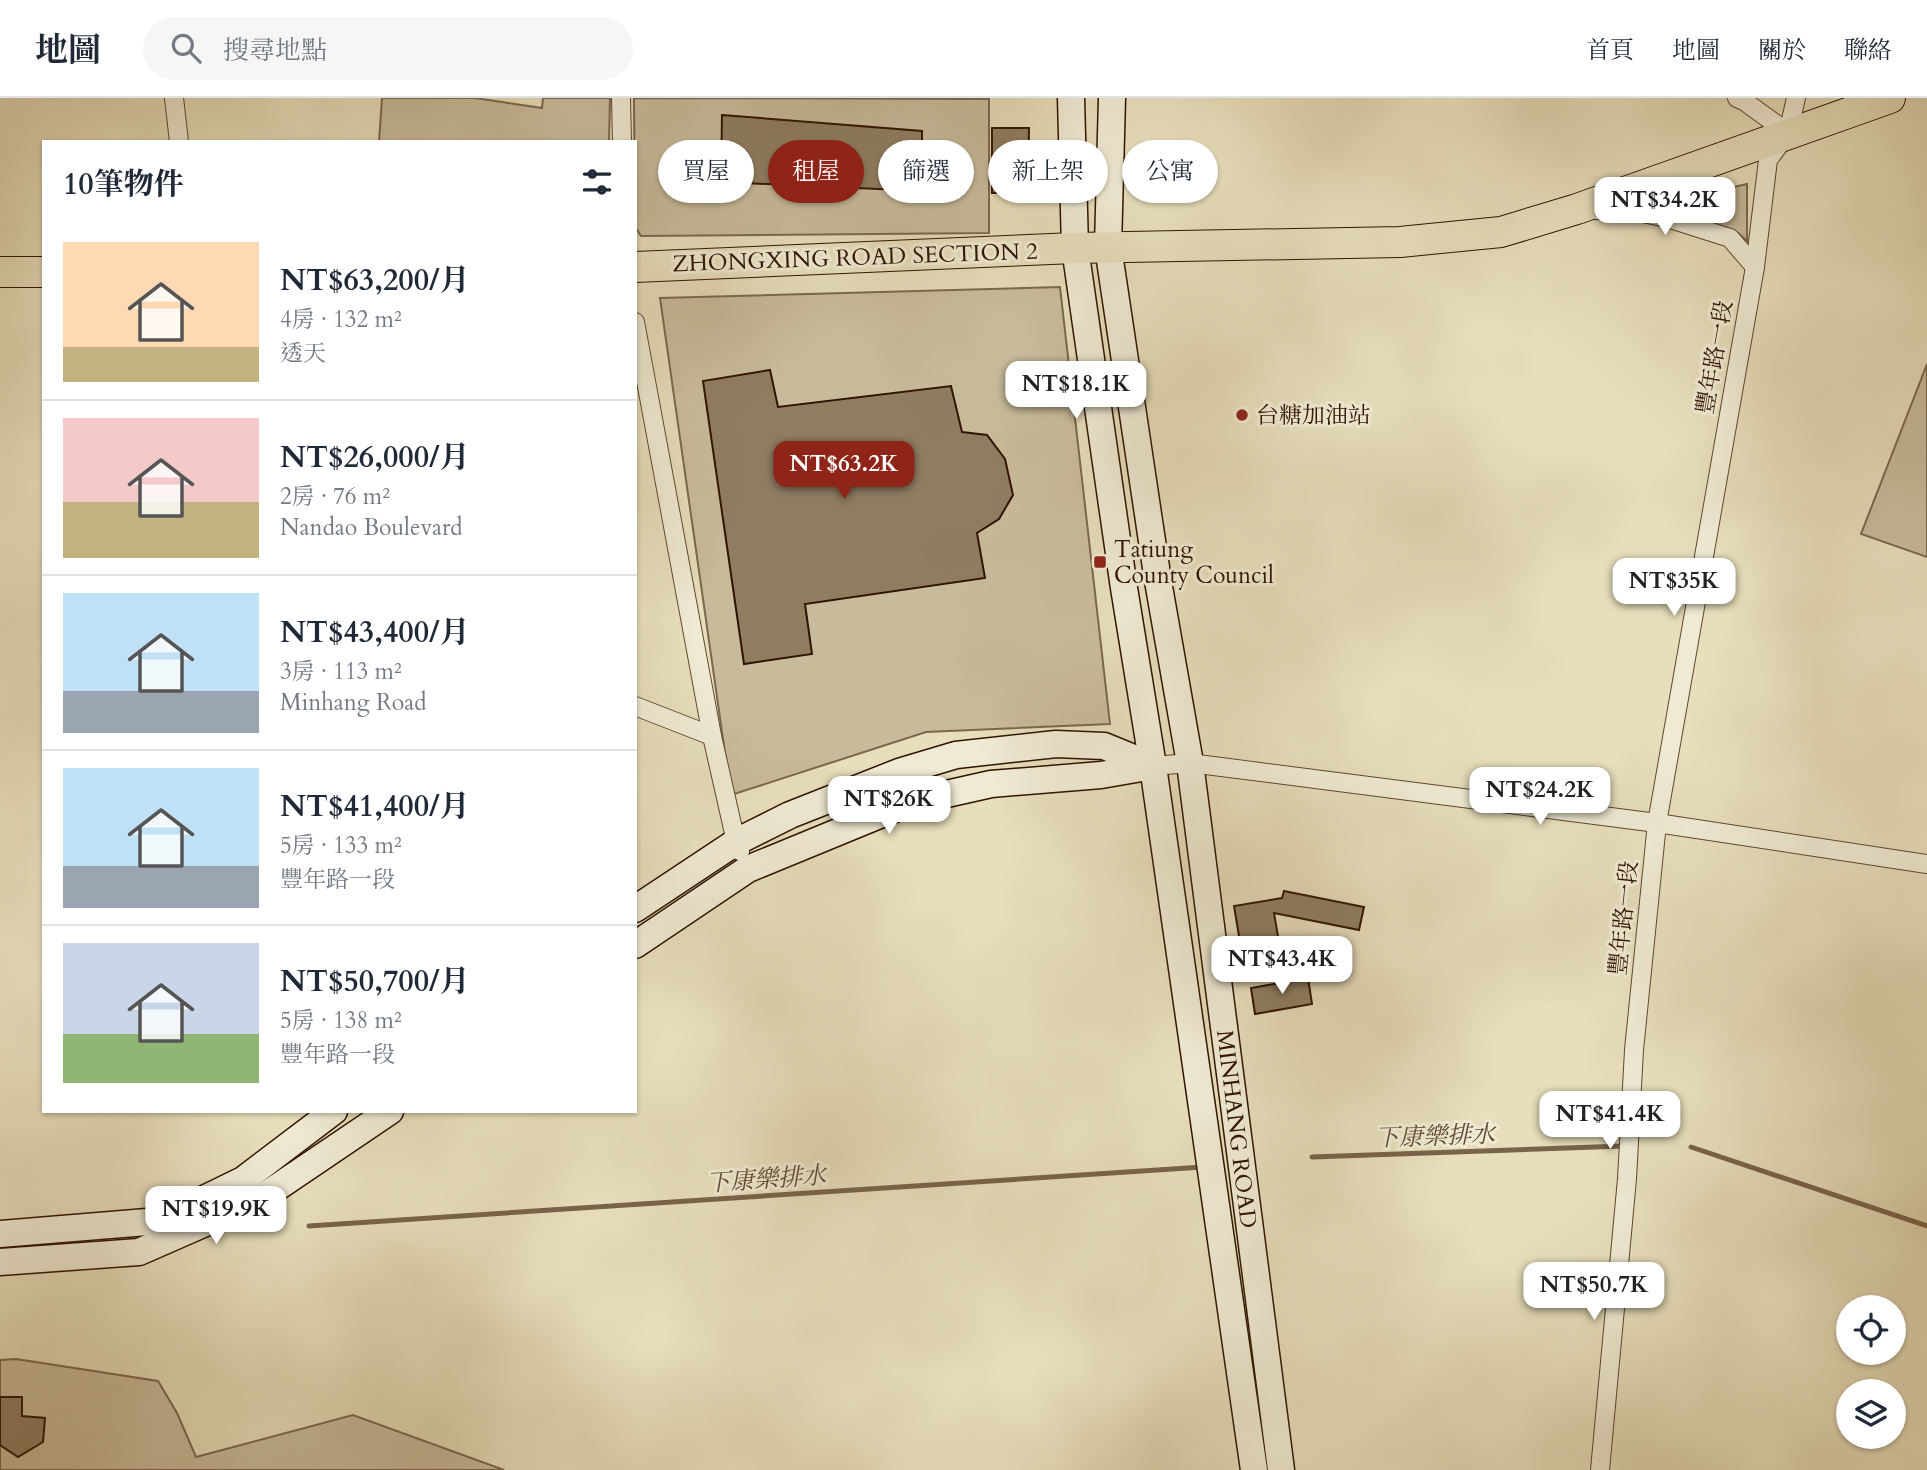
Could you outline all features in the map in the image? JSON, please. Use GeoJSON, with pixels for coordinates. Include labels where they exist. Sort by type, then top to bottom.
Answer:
{"type":"FeatureCollection","features":[{"type":"Feature","properties":{"kind":"main road"},"geometry":{"type":"LineString","coordinates":[[1108,247],[1400,242],[1501,232],[1577,209],[1889,98]]}},
{"type":"Feature","properties":{"kind":"main road","name":"ZHONGXING ROAD SECTION 2"},"geometry":{"type":"LineString","coordinates":[[637,267],[1108,247]]}},
{"type":"Feature","properties":{"kind":"main road"},"geometry":{"type":"LineString","coordinates":[[0,272],[42,278]]}},
{"type":"Feature","properties":{"kind":"street"},"geometry":{"type":"LineString","coordinates":[[174,98],[180,140]]}},
{"type":"Feature","properties":{"kind":"street"},"geometry":{"type":"LineString","coordinates":[[621,98],[622,140]]}},
{"type":"Feature","properties":{"kind":"street","name":"MINHANG ROAD"},"geometry":{"type":"LineString","coordinates":[[1071,98],[1076,248],[1254,1470]]}},
{"type":"Feature","properties":{"kind":"street","name":"MINHANG ROAD"},"geometry":{"type":"LineString","coordinates":[[1112,98],[1108,247],[1157,580],[1190,764],[1281,1470]]}},
{"type":"Feature","properties":{"kind":"street"},"geometry":{"type":"LineString","coordinates":[[1737,98],[1788,134],[1796,98]]}},
{"type":"Feature","properties":{"kind":"street","name":"豐年路一段"},"geometry":{"type":"LineString","coordinates":[[1600,1470],[1627,1179],[1634,1050],[1657,823],[1755,267],[1768,160],[1788,134]]}},
{"type":"Feature","properties":{"kind":"street"},"geometry":{"type":"LineString","coordinates":[[1577,209],[1639,212],[1697,226],[1730,238],[1755,267]]}},
{"type":"Feature","properties":{"kind":"street"},"geometry":{"type":"LineString","coordinates":[[637,333],[712,736],[736,842],[748,869]]}},
{"type":"Feature","properties":{"kind":"street"},"geometry":{"type":"LineString","coordinates":[[637,707],[712,736]]}},
{"type":"Feature","properties":{"kind":"street"},"geometry":{"type":"LineString","coordinates":[[637,908],[736,842],[789,815],[899,772],[956,755],[1056,744],[1104,746],[1153,766]]}},
{"type":"Feature","properties":{"kind":"street"},"geometry":{"type":"LineString","coordinates":[[637,944],[748,869],[911,802],[991,784],[1101,775],[1153,766],[1190,764],[1657,823],[1927,864]]}},
{"type":"Feature","properties":{"kind":"street"},"geometry":{"type":"LineString","coordinates":[[0,1234],[159,1221],[243,1180],[331,1113]]}},
{"type":"Feature","properties":{"kind":"street"},"geometry":{"type":"LineString","coordinates":[[0,1262],[139,1252],[260,1199],[387,1113]]}},
{"type":"Feature","properties":{"kind":"shaded area"},"geometry":{"type":"Polygon","coordinates":[[[382,98],[475,98],[542,108],[543,98],[610,98],[609,140],[379,140],[382,98]]]}},
{"type":"Feature","properties":{"kind":"shaded area"},"geometry":{"type":"Polygon","coordinates":[[[634,98],[989,99],[989,233],[641,236],[637,230],[637,140],[634,140],[634,98]]]}},
{"type":"Feature","properties":{"kind":"shaded area"},"geometry":{"type":"Polygon","coordinates":[[[1747,184],[1747,241],[1738,233],[1654,205],[1747,184]]]}},
{"type":"Feature","properties":{"kind":"shaded area"},"geometry":{"type":"Polygon","coordinates":[[[1060,287],[1110,724],[926,732],[731,795],[660,298],[1060,287]]]}},
{"type":"Feature","properties":{"kind":"shaded area"},"geometry":{"type":"Polygon","coordinates":[[[1927,364],[1927,557],[1861,534],[1927,364]]]}},
{"type":"Feature","properties":{"kind":"shaded area"},"geometry":{"type":"Polygon","coordinates":[[[16,1359],[158,1381],[177,1413],[196,1457],[353,1415],[504,1470],[0,1470],[0,1360],[16,1359]]]}},
{"type":"Feature","properties":{"kind":"building"},"geometry":{"type":"Polygon","coordinates":[[[722,115],[922,131],[922,140],[878,140],[878,189],[864,188],[864,140],[768,140],[768,184],[754,183],[754,140],[722,140],[722,115]]]}},
{"type":"Feature","properties":{"kind":"building"},"geometry":{"type":"Polygon","coordinates":[[[992,128],[1029,128],[1029,140],[992,140],[992,128]]]}},
{"type":"Feature","properties":{"kind":"building"},"geometry":{"type":"Polygon","coordinates":[[[770,370],[778,407],[951,386],[962,432],[987,435],[1005,459],[1013,495],[999,519],[977,533],[985,578],[805,604],[812,654],[744,664],[703,381],[770,370]]]}},
{"type":"Feature","properties":{"kind":"building"},"geometry":{"type":"Polygon","coordinates":[[[1284,891],[1364,907],[1359,930],[1274,913],[1281,954],[1243,960],[1234,906],[1282,898],[1284,891]]]}},
{"type":"Feature","properties":{"kind":"building"},"geometry":{"type":"Polygon","coordinates":[[[1308,978],[1312,1004],[1255,1014],[1251,988],[1308,978]]]}},
{"type":"Feature","properties":{"kind":"building"},"geometry":{"type":"Polygon","coordinates":[[[0,1397],[22,1397],[22,1416],[45,1418],[43,1442],[18,1457],[0,1445],[0,1397]]]}},
{"type":"Feature","properties":{"kind":"waterway","name":"下康樂排水"},"geometry":{"type":"LineString","coordinates":[[1312,1157],[1624,1146]]}},
{"type":"Feature","properties":{"kind":"waterway","name":"下康樂排水"},"geometry":{"type":"LineString","coordinates":[[1691,1147],[1927,1226]]}},
{"type":"Feature","properties":{"kind":"waterway","name":"下康樂排水"},"geometry":{"type":"LineString","coordinates":[[309,1226],[1203,1167]]}},
{"type":"Feature","properties":{"kind":"place","name":"台糖加油站"},"geometry":{"type":"Point","coordinates":[1242,415]}},
{"type":"Feature","properties":{"kind":"place","name":"Tatiung County Council"},"geometry":{"type":"Point","coordinates":[1100,562]}}]}
